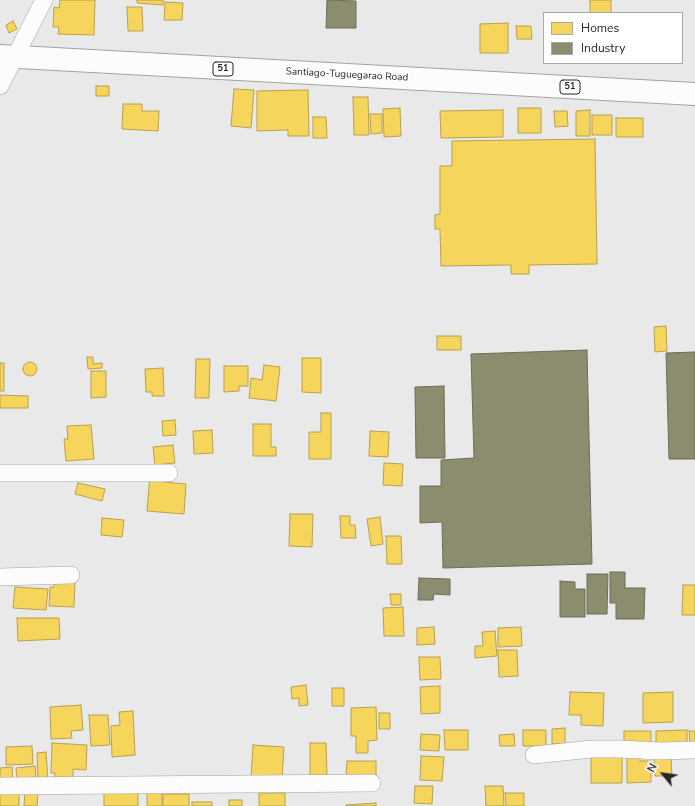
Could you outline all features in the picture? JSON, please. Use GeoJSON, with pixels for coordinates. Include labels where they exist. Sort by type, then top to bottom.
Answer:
{"type":"FeatureCollection","features":[{"type":"Feature","properties":{"kind":"highway","name":"Santiago-Tuguegarao Road"},"geometry":{"type":"LineString","coordinates":[[7,57],[695,94]]}},
{"type":"Feature","properties":{"kind":"street"},"geometry":{"type":"LineString","coordinates":[[0,86],[7,57],[44,0]]}},
{"type":"Feature","properties":{"kind":"street"},"geometry":{"type":"LineString","coordinates":[[0,473],[169,473]]}},
{"type":"Feature","properties":{"kind":"street"},"geometry":{"type":"LineString","coordinates":[[0,576],[71,575]]}},
{"type":"Feature","properties":{"kind":"street"},"geometry":{"type":"LineString","coordinates":[[534,754],[592,749],[660,751],[695,750]]}},
{"type":"Feature","properties":{"kind":"street"},"geometry":{"type":"LineString","coordinates":[[0,786],[372,782]]}},
{"type":"Feature","properties":{"kind":"building: Homes"},"geometry":{"type":"Polygon","coordinates":[[[60,0],[95,0],[94,35],[58,34],[59,27],[53,27],[54,7],[59,8],[60,0]]]}},
{"type":"Feature","properties":{"kind":"building: Homes"},"geometry":{"type":"Polygon","coordinates":[[[137,0],[163,0],[163,5],[137,3],[137,0]]]}},
{"type":"Feature","properties":{"kind":"building: Homes"},"geometry":{"type":"Polygon","coordinates":[[[590,0],[611,0],[611,12],[590,12],[590,0]]]}},
{"type":"Feature","properties":{"kind":"building: Homes"},"geometry":{"type":"Polygon","coordinates":[[[165,2],[183,3],[182,20],[164,20],[165,2]]]}},
{"type":"Feature","properties":{"kind":"building: Homes"},"geometry":{"type":"Polygon","coordinates":[[[127,7],[142,7],[143,31],[128,31],[127,7]]]}},
{"type":"Feature","properties":{"kind":"building: Homes"},"geometry":{"type":"Polygon","coordinates":[[[13,21],[17,29],[9,33],[6,25],[13,21]]]}},
{"type":"Feature","properties":{"kind":"building: Homes"},"geometry":{"type":"Polygon","coordinates":[[[508,23],[508,53],[480,53],[480,24],[508,23]]]}},
{"type":"Feature","properties":{"kind":"building: Homes"},"geometry":{"type":"Polygon","coordinates":[[[516,26],[531,26],[532,39],[517,39],[516,26]]]}},
{"type":"Feature","properties":{"kind":"building: Homes"},"geometry":{"type":"Polygon","coordinates":[[[96,86],[109,86],[109,96],[96,96],[96,86]]]}},
{"type":"Feature","properties":{"kind":"building: Homes"},"geometry":{"type":"Polygon","coordinates":[[[234,89],[254,90],[251,128],[231,126],[234,89]]]}},
{"type":"Feature","properties":{"kind":"building: Homes"},"geometry":{"type":"Polygon","coordinates":[[[308,90],[309,136],[288,136],[288,130],[257,131],[257,91],[308,90]]]}},
{"type":"Feature","properties":{"kind":"building: Homes"},"geometry":{"type":"Polygon","coordinates":[[[353,97],[368,97],[369,135],[354,135],[353,97]]]}},
{"type":"Feature","properties":{"kind":"building: Homes"},"geometry":{"type":"Polygon","coordinates":[[[123,104],[142,104],[142,111],[159,111],[158,131],[122,129],[123,104]]]}},
{"type":"Feature","properties":{"kind":"building: Homes"},"geometry":{"type":"Polygon","coordinates":[[[400,108],[401,136],[384,137],[383,109],[400,108]]]}},
{"type":"Feature","properties":{"kind":"building: Homes"},"geometry":{"type":"Polygon","coordinates":[[[518,108],[541,108],[541,133],[518,133],[518,108]]]}},
{"type":"Feature","properties":{"kind":"building: Homes"},"geometry":{"type":"Polygon","coordinates":[[[503,110],[503,137],[441,138],[440,111],[503,110]]]}},
{"type":"Feature","properties":{"kind":"building: Homes"},"geometry":{"type":"Polygon","coordinates":[[[590,110],[590,136],[576,136],[576,111],[590,110]]]}},
{"type":"Feature","properties":{"kind":"building: Homes"},"geometry":{"type":"Polygon","coordinates":[[[554,111],[567,111],[568,126],[555,127],[554,111]]]}},
{"type":"Feature","properties":{"kind":"building: Homes"},"geometry":{"type":"Polygon","coordinates":[[[370,114],[382,114],[382,133],[371,134],[370,114]]]}},
{"type":"Feature","properties":{"kind":"building: Homes"},"geometry":{"type":"Polygon","coordinates":[[[592,115],[612,115],[612,135],[592,135],[592,115]]]}},
{"type":"Feature","properties":{"kind":"building: Homes"},"geometry":{"type":"Polygon","coordinates":[[[313,117],[326,117],[327,138],[313,138],[313,117]]]}},
{"type":"Feature","properties":{"kind":"building: Homes"},"geometry":{"type":"Polygon","coordinates":[[[616,118],[643,118],[643,137],[616,137],[616,118]]]}},
{"type":"Feature","properties":{"kind":"building: Homes"},"geometry":{"type":"Polygon","coordinates":[[[595,139],[597,264],[529,265],[529,274],[511,274],[511,265],[441,266],[440,229],[435,229],[435,215],[440,214],[440,166],[452,166],[452,141],[595,139]]]}},
{"type":"Feature","properties":{"kind":"building: Homes"},"geometry":{"type":"Polygon","coordinates":[[[666,326],[667,351],[655,352],[654,327],[666,326]]]}},
{"type":"Feature","properties":{"kind":"building: Homes"},"geometry":{"type":"Polygon","coordinates":[[[437,336],[461,336],[461,350],[437,350],[437,336]]]}},
{"type":"Feature","properties":{"kind":"building: Homes"},"geometry":{"type":"Polygon","coordinates":[[[87,357],[93,357],[93,364],[102,363],[102,368],[88,369],[87,357]]]}},
{"type":"Feature","properties":{"kind":"building: Homes"},"geometry":{"type":"Polygon","coordinates":[[[302,358],[321,358],[321,393],[302,392],[302,358]]]}},
{"type":"Feature","properties":{"kind":"building: Homes"},"geometry":{"type":"Polygon","coordinates":[[[196,359],[210,359],[209,398],[195,398],[196,359]]]}},
{"type":"Feature","properties":{"kind":"building: Homes"},"geometry":{"type":"Polygon","coordinates":[[[30,362],[35,364],[37,369],[35,374],[30,376],[25,374],[23,369],[25,364],[30,362]]]}},
{"type":"Feature","properties":{"kind":"building: Homes"},"geometry":{"type":"Polygon","coordinates":[[[0,363],[4,363],[4,391],[0,391],[0,363]]]}},
{"type":"Feature","properties":{"kind":"building: Homes"},"geometry":{"type":"Polygon","coordinates":[[[264,365],[280,367],[276,401],[249,398],[251,378],[262,380],[264,365]]]}},
{"type":"Feature","properties":{"kind":"building: Homes"},"geometry":{"type":"Polygon","coordinates":[[[224,366],[248,366],[248,386],[239,386],[239,391],[224,392],[224,366]]]}},
{"type":"Feature","properties":{"kind":"building: Homes"},"geometry":{"type":"Polygon","coordinates":[[[163,368],[164,396],[152,396],[152,392],[146,392],[145,369],[163,368]]]}},
{"type":"Feature","properties":{"kind":"building: Homes"},"geometry":{"type":"Polygon","coordinates":[[[91,371],[106,371],[106,397],[91,398],[91,371]]]}},
{"type":"Feature","properties":{"kind":"building: Homes"},"geometry":{"type":"Polygon","coordinates":[[[0,395],[28,396],[28,408],[0,408],[0,395]]]}},
{"type":"Feature","properties":{"kind":"building: Homes"},"geometry":{"type":"Polygon","coordinates":[[[321,413],[331,413],[331,459],[309,459],[309,432],[321,432],[321,413]]]}},
{"type":"Feature","properties":{"kind":"building: Homes"},"geometry":{"type":"Polygon","coordinates":[[[175,420],[176,435],[163,436],[162,421],[175,420]]]}},
{"type":"Feature","properties":{"kind":"building: Homes"},"geometry":{"type":"Polygon","coordinates":[[[253,424],[271,424],[271,447],[276,447],[276,456],[253,456],[253,424]]]}},
{"type":"Feature","properties":{"kind":"building: Homes"},"geometry":{"type":"Polygon","coordinates":[[[91,425],[94,459],[66,461],[64,439],[68,439],[67,426],[91,425]]]}},
{"type":"Feature","properties":{"kind":"building: Homes"},"geometry":{"type":"Polygon","coordinates":[[[212,430],[213,453],[194,454],[193,431],[212,430]]]}},
{"type":"Feature","properties":{"kind":"building: Homes"},"geometry":{"type":"Polygon","coordinates":[[[370,431],[389,432],[388,457],[369,456],[370,431]]]}},
{"type":"Feature","properties":{"kind":"building: Homes"},"geometry":{"type":"Polygon","coordinates":[[[173,445],[175,463],[155,465],[153,447],[173,445]]]}},
{"type":"Feature","properties":{"kind":"building: Homes"},"geometry":{"type":"Polygon","coordinates":[[[384,463],[403,464],[402,486],[383,485],[384,463]]]}},
{"type":"Feature","properties":{"kind":"building: Homes"},"geometry":{"type":"Polygon","coordinates":[[[150,475],[165,476],[164,482],[186,484],[184,514],[147,511],[150,475]]]}},
{"type":"Feature","properties":{"kind":"building: Homes"},"geometry":{"type":"Polygon","coordinates":[[[78,483],[105,489],[102,501],[75,494],[78,483]]]}},
{"type":"Feature","properties":{"kind":"building: Homes"},"geometry":{"type":"Polygon","coordinates":[[[290,514],[313,514],[312,547],[289,546],[290,514]]]}},
{"type":"Feature","properties":{"kind":"building: Homes"},"geometry":{"type":"Polygon","coordinates":[[[340,516],[350,516],[350,525],[355,525],[356,538],[341,538],[340,516]]]}},
{"type":"Feature","properties":{"kind":"building: Homes"},"geometry":{"type":"Polygon","coordinates":[[[380,517],[383,544],[371,546],[367,519],[380,517]]]}},
{"type":"Feature","properties":{"kind":"building: Homes"},"geometry":{"type":"Polygon","coordinates":[[[102,518],[124,520],[122,537],[101,535],[102,518]]]}},
{"type":"Feature","properties":{"kind":"building: Homes"},"geometry":{"type":"Polygon","coordinates":[[[386,536],[401,536],[402,564],[387,564],[386,536]]]}},
{"type":"Feature","properties":{"kind":"building: Homes"},"geometry":{"type":"Polygon","coordinates":[[[55,581],[75,582],[74,607],[49,606],[50,587],[54,587],[55,581]]]}},
{"type":"Feature","properties":{"kind":"building: Homes"},"geometry":{"type":"Polygon","coordinates":[[[683,585],[695,585],[695,615],[682,615],[683,585]]]}},
{"type":"Feature","properties":{"kind":"building: Homes"},"geometry":{"type":"Polygon","coordinates":[[[15,587],[48,589],[46,610],[13,608],[15,587]]]}},
{"type":"Feature","properties":{"kind":"building: Homes"},"geometry":{"type":"Polygon","coordinates":[[[390,594],[401,594],[401,605],[391,605],[390,594]]]}},
{"type":"Feature","properties":{"kind":"building: Homes"},"geometry":{"type":"Polygon","coordinates":[[[403,607],[404,636],[384,636],[383,608],[403,607]]]}},
{"type":"Feature","properties":{"kind":"building: Homes"},"geometry":{"type":"Polygon","coordinates":[[[17,618],[59,618],[60,639],[18,641],[17,618]]]}},
{"type":"Feature","properties":{"kind":"building: Homes"},"geometry":{"type":"Polygon","coordinates":[[[434,627],[435,644],[417,645],[417,628],[434,627]]]}},
{"type":"Feature","properties":{"kind":"building: Homes"},"geometry":{"type":"Polygon","coordinates":[[[521,627],[522,646],[498,647],[498,628],[521,627]]]}},
{"type":"Feature","properties":{"kind":"building: Homes"},"geometry":{"type":"Polygon","coordinates":[[[495,631],[497,656],[475,658],[475,646],[483,646],[482,632],[495,631]]]}},
{"type":"Feature","properties":{"kind":"building: Homes"},"geometry":{"type":"Polygon","coordinates":[[[498,650],[517,650],[518,676],[499,677],[498,650]]]}},
{"type":"Feature","properties":{"kind":"building: Homes"},"geometry":{"type":"Polygon","coordinates":[[[419,657],[440,657],[441,679],[420,680],[419,657]]]}},
{"type":"Feature","properties":{"kind":"building: Homes"},"geometry":{"type":"Polygon","coordinates":[[[306,685],[308,705],[299,706],[299,698],[292,699],[291,687],[306,685]]]}},
{"type":"Feature","properties":{"kind":"building: Homes"},"geometry":{"type":"Polygon","coordinates":[[[440,686],[440,713],[421,714],[420,687],[440,686]]]}},
{"type":"Feature","properties":{"kind":"building: Homes"},"geometry":{"type":"Polygon","coordinates":[[[332,688],[344,688],[344,706],[332,706],[332,688]]]}},
{"type":"Feature","properties":{"kind":"building: Homes"},"geometry":{"type":"Polygon","coordinates":[[[570,692],[604,693],[603,726],[581,725],[581,715],[569,715],[570,692]]]}},
{"type":"Feature","properties":{"kind":"building: Homes"},"geometry":{"type":"Polygon","coordinates":[[[673,692],[673,722],[643,723],[643,693],[673,692]]]}},
{"type":"Feature","properties":{"kind":"building: Homes"},"geometry":{"type":"Polygon","coordinates":[[[81,705],[83,730],[71,731],[72,738],[51,739],[50,707],[81,705]]]}},
{"type":"Feature","properties":{"kind":"building: Homes"},"geometry":{"type":"Polygon","coordinates":[[[376,707],[377,740],[368,741],[368,753],[356,753],[356,736],[351,736],[351,708],[376,707]]]}},
{"type":"Feature","properties":{"kind":"building: Homes"},"geometry":{"type":"Polygon","coordinates":[[[133,711],[135,755],[112,757],[111,726],[120,725],[119,712],[133,711]]]}},
{"type":"Feature","properties":{"kind":"building: Homes"},"geometry":{"type":"Polygon","coordinates":[[[379,713],[390,713],[390,729],[379,729],[379,713]]]}},
{"type":"Feature","properties":{"kind":"building: Homes"},"geometry":{"type":"Polygon","coordinates":[[[89,715],[108,715],[110,745],[91,746],[89,715]]]}},
{"type":"Feature","properties":{"kind":"building: Homes"},"geometry":{"type":"Polygon","coordinates":[[[565,728],[565,744],[552,744],[552,729],[565,728]]]}},
{"type":"Feature","properties":{"kind":"building: Homes"},"geometry":{"type":"Polygon","coordinates":[[[444,730],[468,730],[468,750],[445,750],[444,730]]]}},
{"type":"Feature","properties":{"kind":"building: Homes"},"geometry":{"type":"Polygon","coordinates":[[[523,730],[546,730],[546,746],[523,746],[523,730]]]}},
{"type":"Feature","properties":{"kind":"building: Homes"},"geometry":{"type":"Polygon","coordinates":[[[687,730],[687,744],[656,745],[656,731],[687,730]]]}},
{"type":"Feature","properties":{"kind":"building: Homes"},"geometry":{"type":"Polygon","coordinates":[[[624,731],[651,731],[651,745],[624,746],[624,731]]]}},
{"type":"Feature","properties":{"kind":"building: Homes"},"geometry":{"type":"Polygon","coordinates":[[[689,731],[695,731],[695,745],[690,745],[689,731]]]}},
{"type":"Feature","properties":{"kind":"building: Homes"},"geometry":{"type":"Polygon","coordinates":[[[421,734],[440,735],[439,751],[420,750],[421,734]]]}},
{"type":"Feature","properties":{"kind":"building: Homes"},"geometry":{"type":"Polygon","coordinates":[[[514,734],[515,746],[500,746],[499,735],[514,734]]]}},
{"type":"Feature","properties":{"kind":"building: Homes"},"geometry":{"type":"Polygon","coordinates":[[[52,743],[87,745],[86,770],[73,769],[73,780],[54,779],[55,773],[51,773],[52,743]]]}},
{"type":"Feature","properties":{"kind":"building: Homes"},"geometry":{"type":"Polygon","coordinates":[[[310,743],[326,743],[327,776],[310,776],[310,743]]]}},
{"type":"Feature","properties":{"kind":"building: Homes"},"geometry":{"type":"Polygon","coordinates":[[[253,745],[284,747],[282,778],[251,777],[253,745]]]}},
{"type":"Feature","properties":{"kind":"building: Homes"},"geometry":{"type":"Polygon","coordinates":[[[32,746],[33,764],[6,765],[6,747],[32,746]]]}},
{"type":"Feature","properties":{"kind":"building: Homes"},"geometry":{"type":"Polygon","coordinates":[[[46,752],[48,781],[38,781],[37,753],[46,752]]]}},
{"type":"Feature","properties":{"kind":"building: Homes"},"geometry":{"type":"Polygon","coordinates":[[[627,754],[640,754],[640,761],[651,761],[651,782],[627,783],[627,754]]]}},
{"type":"Feature","properties":{"kind":"building: Homes"},"geometry":{"type":"Polygon","coordinates":[[[622,755],[622,783],[591,783],[591,756],[622,755]]]}},
{"type":"Feature","properties":{"kind":"building: Homes"},"geometry":{"type":"Polygon","coordinates":[[[421,756],[444,757],[442,781],[420,780],[421,756]]]}},
{"type":"Feature","properties":{"kind":"building: Homes"},"geometry":{"type":"Polygon","coordinates":[[[671,757],[672,776],[655,776],[654,758],[671,757]]]}},
{"type":"Feature","properties":{"kind":"building: Homes"},"geometry":{"type":"Polygon","coordinates":[[[347,761],[376,761],[376,778],[346,777],[347,761]]]}},
{"type":"Feature","properties":{"kind":"building: Homes"},"geometry":{"type":"Polygon","coordinates":[[[35,766],[36,779],[17,780],[16,768],[35,766]]]}},
{"type":"Feature","properties":{"kind":"building: Homes"},"geometry":{"type":"Polygon","coordinates":[[[12,767],[13,781],[0,782],[0,768],[12,767]]]}},
{"type":"Feature","properties":{"kind":"building: Homes"},"geometry":{"type":"Polygon","coordinates":[[[415,786],[433,786],[432,804],[414,803],[415,786]]]}},
{"type":"Feature","properties":{"kind":"building: Homes"},"geometry":{"type":"Polygon","coordinates":[[[485,786],[503,786],[504,806],[486,806],[485,786]]]}},
{"type":"Feature","properties":{"kind":"building: Homes"},"geometry":{"type":"Polygon","coordinates":[[[19,790],[19,806],[0,806],[0,791],[19,790]]]}},
{"type":"Feature","properties":{"kind":"building: Homes"},"geometry":{"type":"Polygon","coordinates":[[[25,791],[38,791],[37,806],[24,806],[25,791]]]}},
{"type":"Feature","properties":{"kind":"building: Homes"},"geometry":{"type":"Polygon","coordinates":[[[147,792],[162,792],[162,806],[147,806],[147,792]]]}},
{"type":"Feature","properties":{"kind":"building: Homes"},"geometry":{"type":"Polygon","coordinates":[[[104,793],[138,793],[138,806],[104,806],[104,793]]]}},
{"type":"Feature","properties":{"kind":"building: Homes"},"geometry":{"type":"Polygon","coordinates":[[[259,793],[285,793],[285,806],[259,806],[259,793]]]}},
{"type":"Feature","properties":{"kind":"building: Homes"},"geometry":{"type":"Polygon","coordinates":[[[505,793],[524,793],[524,806],[506,806],[505,793]]]}},
{"type":"Feature","properties":{"kind":"building: Homes"},"geometry":{"type":"Polygon","coordinates":[[[163,794],[189,794],[189,806],[163,806],[163,794]]]}},
{"type":"Feature","properties":{"kind":"building: Homes"},"geometry":{"type":"Polygon","coordinates":[[[229,800],[242,800],[242,806],[229,806],[229,800]]]}},
{"type":"Feature","properties":{"kind":"building: Homes"},"geometry":{"type":"Polygon","coordinates":[[[192,802],[212,802],[212,806],[192,806],[192,802]]]}},
{"type":"Feature","properties":{"kind":"building: Homes"},"geometry":{"type":"Polygon","coordinates":[[[376,803],[376,806],[346,806],[346,805],[376,803]]]}},
{"type":"Feature","properties":{"kind":"building: Industry"},"geometry":{"type":"Polygon","coordinates":[[[327,0],[356,1],[356,28],[326,28],[327,0]]]}},
{"type":"Feature","properties":{"kind":"building: Industry"},"geometry":{"type":"Polygon","coordinates":[[[587,350],[592,564],[443,568],[442,522],[420,523],[420,486],[441,486],[441,460],[474,458],[471,354],[587,350]]]}},
{"type":"Feature","properties":{"kind":"building: Industry"},"geometry":{"type":"Polygon","coordinates":[[[695,352],[695,459],[669,459],[666,353],[695,352]]]}},
{"type":"Feature","properties":{"kind":"building: Industry"},"geometry":{"type":"Polygon","coordinates":[[[444,386],[445,458],[416,458],[415,387],[444,386]]]}},
{"type":"Feature","properties":{"kind":"building: Industry"},"geometry":{"type":"Polygon","coordinates":[[[610,572],[625,572],[625,588],[645,588],[644,619],[616,619],[616,603],[610,603],[610,572]]]}},
{"type":"Feature","properties":{"kind":"building: Industry"},"geometry":{"type":"Polygon","coordinates":[[[587,574],[608,574],[607,614],[587,614],[587,574]]]}},
{"type":"Feature","properties":{"kind":"building: Industry"},"geometry":{"type":"Polygon","coordinates":[[[419,578],[450,579],[450,595],[434,594],[433,600],[418,600],[419,578]]]}},
{"type":"Feature","properties":{"kind":"building: Industry"},"geometry":{"type":"Polygon","coordinates":[[[560,581],[575,582],[575,589],[585,589],[585,617],[560,617],[560,581]]]}}]}
